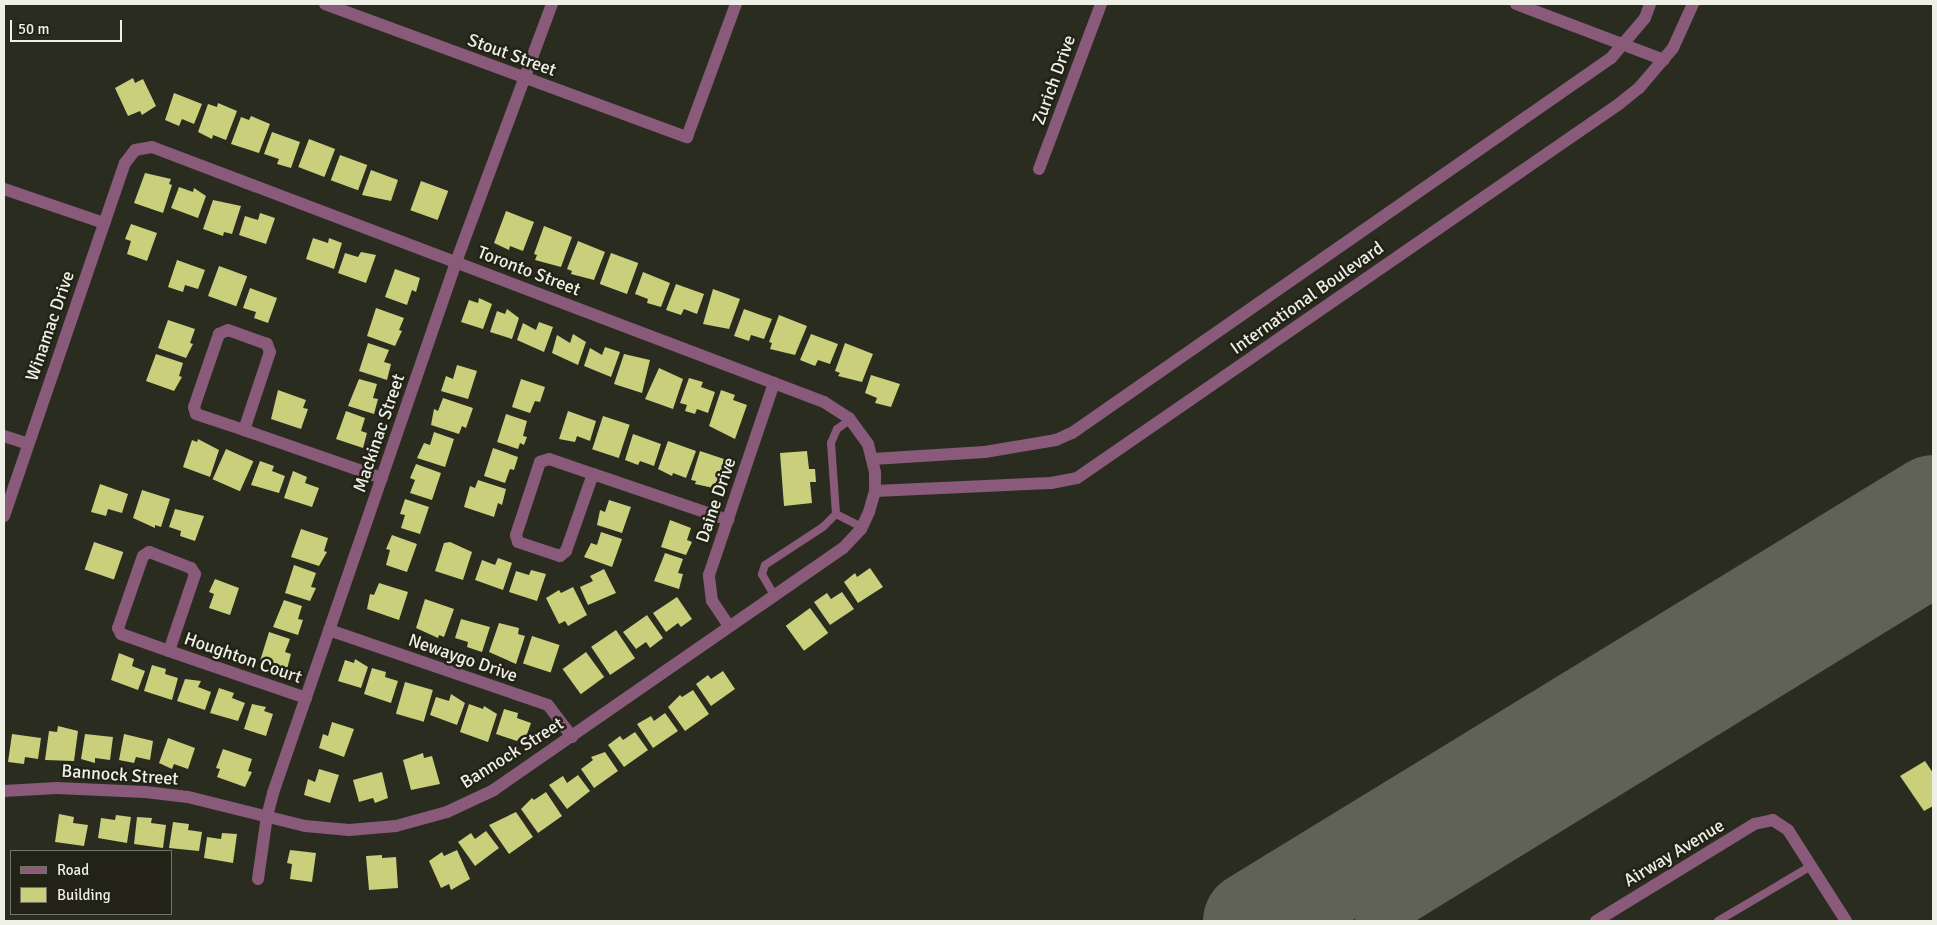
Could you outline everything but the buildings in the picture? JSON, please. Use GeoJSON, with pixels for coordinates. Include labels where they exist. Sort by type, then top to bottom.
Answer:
{"type":"FeatureCollection","features":[{"type":"Feature","properties":{"kind":"street","name":"Stout Street"},"geometry":{"type":"LineString","coordinates":[[325,4],[357,10],[525,80],[687,137],[736,4]]}},
{"type":"Feature","properties":{"kind":"street","name":"Mackinac Street"},"geometry":{"type":"LineString","coordinates":[[258,879],[267,816],[306,698],[456,262],[552,4]]}},
{"type":"Feature","properties":{"kind":"street","name":"Zurich Drive"},"geometry":{"type":"LineString","coordinates":[[1039,169],[1101,4]]}},
{"type":"Feature","properties":{"kind":"street"},"geometry":{"type":"LineString","coordinates":[[1516,4],[1664,60]]}},
{"type":"Feature","properties":{"kind":"street","name":"International Boulevard"},"geometry":{"type":"LineString","coordinates":[[873,459],[985,452],[1056,440],[1072,432],[1611,58],[1645,18],[1650,4]]}},
{"type":"Feature","properties":{"kind":"street","name":"International Boulevard"},"geometry":{"type":"LineString","coordinates":[[875,491],[1051,483],[1077,478],[1619,104],[1664,60],[1680,34],[1693,4]]}},
{"type":"Feature","properties":{"kind":"street","name":"Toronto Street"},"geometry":{"type":"LineString","coordinates":[[135,150],[152,147],[824,402],[850,420],[868,444],[875,473]]}},
{"type":"Feature","properties":{"kind":"street","name":"Winamac Drive"},"geometry":{"type":"LineString","coordinates":[[4,516],[125,163],[135,150]]}},
{"type":"Feature","properties":{"kind":"street"},"geometry":{"type":"LineString","coordinates":[[4,189],[104,223]]}},
{"type":"Feature","properties":{"kind":"street"},"geometry":{"type":"LineString","coordinates":[[244,430],[270,352],[267,344],[228,330],[219,334],[194,407],[196,414],[382,478]]}},
{"type":"Feature","properties":{"kind":"street","name":"Daine Drive"},"geometry":{"type":"LineString","coordinates":[[729,626],[712,601],[708,587],[728,520],[774,383]]}},
{"type":"Feature","properties":{"kind":"street"},"geometry":{"type":"LineString","coordinates":[[4,436],[28,444]]}},
{"type":"Feature","properties":{"kind":"street"},"geometry":{"type":"LineString","coordinates":[[593,474],[566,551],[560,556],[518,542],[516,535],[540,462],[549,459],[728,520]]}},
{"type":"Feature","properties":{"kind":"street","name":"Bannock Street"},"geometry":{"type":"LineString","coordinates":[[4,791],[65,788],[145,792],[188,797],[305,826],[349,830],[396,826],[447,812],[494,790],[843,548],[862,526],[875,491],[875,473]]}},
{"type":"Feature","properties":{"kind":"street","name":"Houghton Court"},"geometry":{"type":"LineString","coordinates":[[169,651],[195,574],[191,568],[149,552],[143,556],[118,628],[121,634],[169,651],[306,698]]}},
{"type":"Feature","properties":{"kind":"street","name":"Newaygo Drive"},"geometry":{"type":"LineString","coordinates":[[329,630],[548,705],[572,737]]}},
{"type":"Feature","properties":{"kind":"street","name":"Airway Avenue"},"geometry":{"type":"LineString","coordinates":[[1596,921],[1754,824],[1772,820],[1788,830],[1811,866]]}},
{"type":"Feature","properties":{"kind":"street"},"geometry":{"type":"LineString","coordinates":[[1811,866],[1846,921]]}},
{"type":"Feature","properties":{"kind":"lane"},"geometry":{"type":"LineString","coordinates":[[774,595],[762,574],[765,566],[823,527],[836,514],[830,442],[837,429],[850,420]]}},
{"type":"Feature","properties":{"kind":"lane"},"geometry":{"type":"LineString","coordinates":[[836,514],[862,526]]}},
{"type":"Feature","properties":{"kind":"lane"},"geometry":{"type":"LineString","coordinates":[[1718,921],[1811,866]]}},
{"type":"Feature","properties":{"kind":"taxiway"},"geometry":{"type":"LineString","coordinates":[[1375,921],[1933,578]]}},
{"type":"Feature","properties":{"kind":"runway"},"geometry":{"type":"LineString","coordinates":[[1253,921],[1933,505]]}}]}
